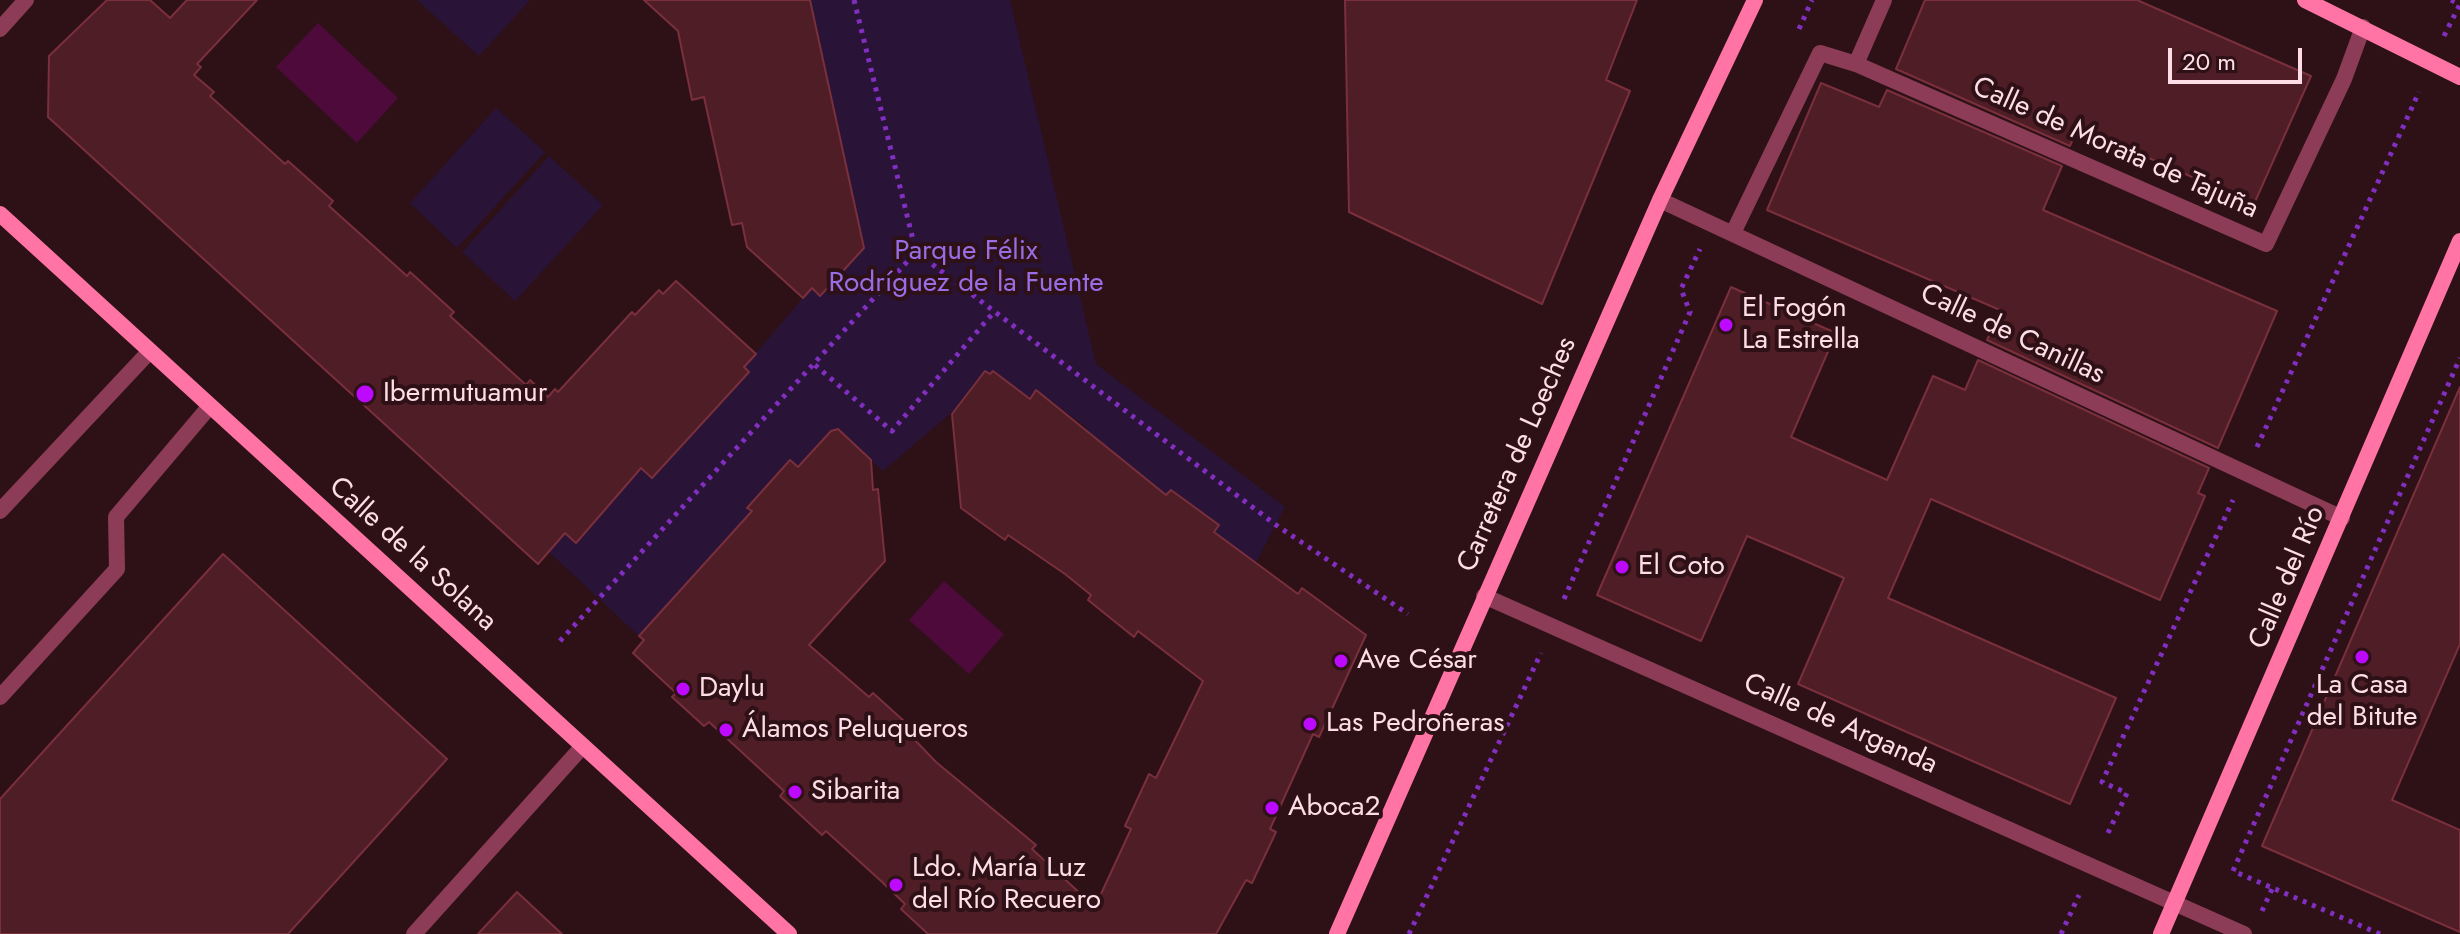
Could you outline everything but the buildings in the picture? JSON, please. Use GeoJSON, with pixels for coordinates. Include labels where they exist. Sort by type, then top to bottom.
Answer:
{"type":"FeatureCollection","features":[{"type":"Feature","properties":{"kind":"street"},"geometry":{"type":"LineString","coordinates":[[0,29],[26,0]]}},
{"type":"Feature","properties":{"kind":"street","name":"Carretera de Loeches"},"geometry":{"type":"LineString","coordinates":[[1337,934],[1660,200],[1755,0]]}},
{"type":"Feature","properties":{"kind":"street"},"geometry":{"type":"LineString","coordinates":[[1856,64],[1884,0]]}},
{"type":"Feature","properties":{"kind":"street"},"geometry":{"type":"LineString","coordinates":[[2305,0],[2460,77]]}},
{"type":"Feature","properties":{"kind":"street","name":"Calle de Morata de Tajuña"},"geometry":{"type":"LineString","coordinates":[[1733,233],[1820,53],[1856,64],[2266,244],[2344,79],[2363,27]]}},
{"type":"Feature","properties":{"kind":"street","name":"Calle de Canillas"},"geometry":{"type":"LineString","coordinates":[[1660,200],[2342,518]]}},
{"type":"Feature","properties":{"kind":"street","name":"Calle de la Solana"},"geometry":{"type":"LineString","coordinates":[[0,214],[789,934]]}},
{"type":"Feature","properties":{"kind":"street","name":"Calle del Río"},"geometry":{"type":"LineString","coordinates":[[2161,934],[2460,241]]}},
{"type":"Feature","properties":{"kind":"street"},"geometry":{"type":"LineString","coordinates":[[0,511],[150,351]]}},
{"type":"Feature","properties":{"kind":"street"},"geometry":{"type":"LineString","coordinates":[[0,697],[117,569],[116,517],[210,406]]}},
{"type":"Feature","properties":{"kind":"street","name":"Calle de Arganda"},"geometry":{"type":"LineString","coordinates":[[1484,596],[2244,934]]}},
{"type":"Feature","properties":{"kind":"street"},"geometry":{"type":"LineString","coordinates":[[414,934],[583,746]]}},
{"type":"Feature","properties":{"kind":"path"},"geometry":{"type":"LineString","coordinates":[[854,0],[916,252],[1276,525],[1408,614]]}},
{"type":"Feature","properties":{"kind":"path"},"geometry":{"type":"LineString","coordinates":[[1793,42],[1812,0]]}},
{"type":"Feature","properties":{"kind":"path"},"geometry":{"type":"LineString","coordinates":[[2451,0],[2460,4]]}},
{"type":"Feature","properties":{"kind":"path"},"geometry":{"type":"LineString","coordinates":[[1409,934],[1553,627],[1690,312],[1681,289],[1712,224]]}},
{"type":"Feature","properties":{"kind":"path"},"geometry":{"type":"LineString","coordinates":[[560,641],[916,252]]}},
{"type":"Feature","properties":{"kind":"path"},"geometry":{"type":"LineString","coordinates":[[815,365],[892,431],[993,313]]}},
{"type":"Feature","properties":{"kind":"path"},"geometry":{"type":"LineString","coordinates":[[2380,934],[2233,871],[2460,358]]}},
{"type":"Feature","properties":{"kind":"path"},"geometry":{"type":"LineString","coordinates":[[2061,934],[2081,890]]}},
{"type":"Feature","properties":{"kind":"green space"},"geometry":{"type":"Polygon","coordinates":[[[417,0],[530,0],[479,56],[417,0]]]}},
{"type":"Feature","properties":{"kind":"green space","name":"Parque Félix Rodríguez de la Fuente"},"geometry":{"type":"Polygon","coordinates":[[[810,0],[1010,0],[1096,364],[1285,507],[1252,570],[1242,552],[1214,532],[1218,525],[1171,490],[1166,495],[1083,433],[1087,428],[1037,391],[1030,399],[993,371],[990,374],[985,371],[958,407],[883,471],[837,429],[831,431],[798,467],[790,460],[747,507],[752,511],[639,636],[549,552],[565,534],[576,543],[638,465],[652,478],[749,372],[744,367],[812,288],[821,295],[864,248],[810,0]]]}},
{"type":"Feature","properties":{"kind":"green space"},"geometry":{"type":"Polygon","coordinates":[[[496,108],[545,152],[457,248],[410,203],[496,108]]]}},
{"type":"Feature","properties":{"kind":"green space"},"geometry":{"type":"Polygon","coordinates":[[[549,156],[603,205],[515,301],[462,252],[549,156]]]}},
{"type":"Feature","properties":{"kind":"shaded area"},"geometry":{"type":"Polygon","coordinates":[[[318,23],[398,98],[357,143],[276,67],[318,23]]]}},
{"type":"Feature","properties":{"kind":"shaded area"},"geometry":{"type":"Polygon","coordinates":[[[944,581],[1004,634],[969,674],[909,620],[944,581]]]}},
{"type":"Feature","properties":{"kind":"place","name":"El Fogón La Estrella"},"geometry":{"type":"Point","coordinates":[1726,325]}},
{"type":"Feature","properties":{"kind":"place","name":"Ibermutuamur"},"geometry":{"type":"Point","coordinates":[365,394]}},
{"type":"Feature","properties":{"kind":"place","name":"El Coto"},"geometry":{"type":"Point","coordinates":[1622,567]}},
{"type":"Feature","properties":{"kind":"place","name":"La Casa del Bitute"},"geometry":{"type":"Point","coordinates":[2362,657]}},
{"type":"Feature","properties":{"kind":"place","name":"Ave César"},"geometry":{"type":"Point","coordinates":[1341,661]}},
{"type":"Feature","properties":{"kind":"place","name":"Daylu"},"geometry":{"type":"Point","coordinates":[683,689]}},
{"type":"Feature","properties":{"kind":"place","name":"Las Pedroñeras"},"geometry":{"type":"Point","coordinates":[1310,724]}},
{"type":"Feature","properties":{"kind":"place","name":"Álamos Peluqueros"},"geometry":{"type":"Point","coordinates":[726,730]}},
{"type":"Feature","properties":{"kind":"place","name":"Sibarita"},"geometry":{"type":"Point","coordinates":[795,792]}},
{"type":"Feature","properties":{"kind":"place","name":"Aboca2"},"geometry":{"type":"Point","coordinates":[1272,808]}},
{"type":"Feature","properties":{"kind":"place","name":"Ldo. María Luz del Río Recuero"},"geometry":{"type":"Point","coordinates":[896,885]}}]}
